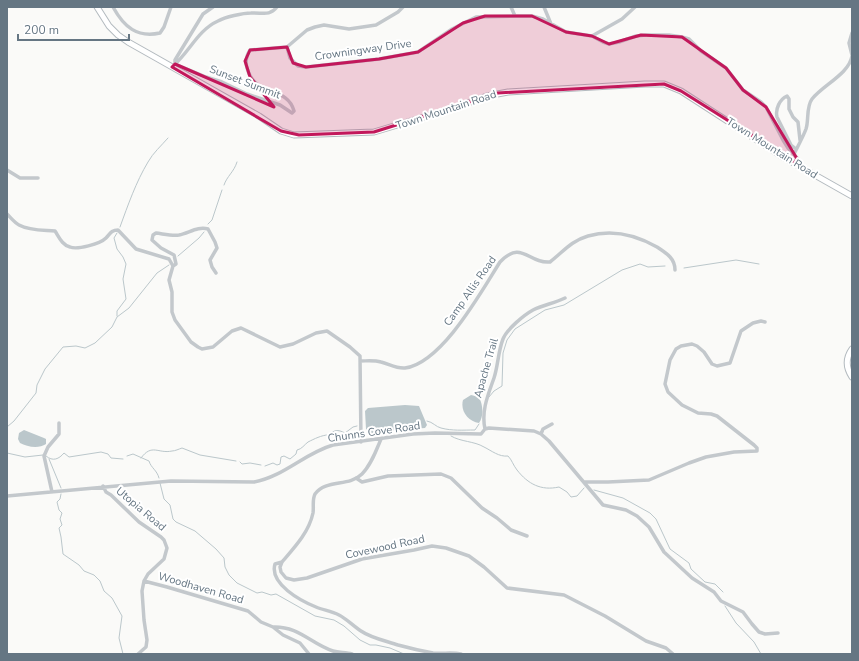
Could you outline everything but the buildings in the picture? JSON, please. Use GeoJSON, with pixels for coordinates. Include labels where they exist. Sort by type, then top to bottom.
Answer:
{"type":"FeatureCollection","features":[{"type":"Feature","properties":{"kind":"main road","name":"Town Mountain Road"},"geometry":{"type":"LineString","coordinates":[[97,7],[109,26],[118,35],[174,66],[288,134],[298,135],[374,132],[498,93],[590,86],[664,84],[681,91],[766,146],[852,196]]}},
{"type":"Feature","properties":{"kind":"main road"},"geometry":{"type":"LineString","coordinates":[[852,349],[848,356],[847,363],[852,377]]}},
{"type":"Feature","properties":{"kind":"street"},"geometry":{"type":"LineString","coordinates":[[113,7],[124,23],[137,33],[143,34],[160,32],[164,27],[171,7]]}},
{"type":"Feature","properties":{"kind":"street"},"geometry":{"type":"LineString","coordinates":[[174,66],[175,60],[203,14],[213,7]]}},
{"type":"Feature","properties":{"kind":"street"},"geometry":{"type":"LineString","coordinates":[[174,66],[202,32],[219,20],[252,13],[268,14],[277,7]]}},
{"type":"Feature","properties":{"kind":"street"},"geometry":{"type":"LineString","coordinates":[[287,47],[307,30],[315,27],[324,25],[349,29],[376,25],[398,12],[402,7]]}},
{"type":"Feature","properties":{"kind":"street"},"geometry":{"type":"LineString","coordinates":[[511,7],[515,16],[532,16],[543,19],[566,32],[592,36],[609,44],[636,36],[646,35],[682,36],[689,39],[701,51],[726,68],[743,90],[766,107],[783,140],[794,154],[802,168]]}},
{"type":"Feature","properties":{"kind":"street"},"geometry":{"type":"LineString","coordinates":[[544,7],[551,24]]}},
{"type":"Feature","properties":{"kind":"street"},"geometry":{"type":"LineString","coordinates":[[592,36],[622,19],[635,7]]}},
{"type":"Feature","properties":{"kind":"street","name":"Crowningway Drive"},"geometry":{"type":"LineString","coordinates":[[287,47],[290,58],[298,66],[306,67],[379,59],[418,52],[452,29],[476,17],[515,16]]}},
{"type":"Feature","properties":{"kind":"street"},"geometry":{"type":"LineString","coordinates":[[794,154],[806,128],[812,99],[850,64],[852,55],[849,45],[852,33]]}},
{"type":"Feature","properties":{"kind":"street","name":"Sunset Summit"},"geometry":{"type":"LineString","coordinates":[[174,66],[222,82],[247,94],[280,105],[292,113],[294,111],[291,104],[282,96],[261,88],[255,83],[250,76],[245,61],[246,55],[250,50],[287,47]]}},
{"type":"Feature","properties":{"kind":"street"},"geometry":{"type":"LineString","coordinates":[[796,149],[791,145],[776,117],[777,109],[781,101],[787,96],[789,99],[789,109],[793,117],[798,122],[800,141]]}},
{"type":"Feature","properties":{"kind":"street"},"geometry":{"type":"LineString","coordinates":[[7,170],[20,178],[38,178]]}},
{"type":"Feature","properties":{"kind":"street"},"geometry":{"type":"LineString","coordinates":[[7,214],[19,225],[24,227],[55,231],[62,242],[69,247],[90,246],[105,239],[109,233],[118,230],[136,249],[169,259],[173,266]]}},
{"type":"Feature","properties":{"kind":"street"},"geometry":{"type":"LineString","coordinates":[[216,273],[210,260],[217,248],[208,228],[179,235],[170,236],[156,233],[153,235],[152,240],[156,245],[174,254],[176,264],[173,266],[169,280],[172,292],[173,314],[175,320],[192,342],[198,347],[202,349],[212,347],[232,331],[240,328],[280,347],[292,344],[316,333],[327,331],[360,356],[361,442]]}},
{"type":"Feature","properties":{"kind":"street","name":"Camp Allis Road"},"geometry":{"type":"LineString","coordinates":[[360,362],[380,361],[405,368],[430,356],[450,336],[476,300],[500,262],[511,253],[520,252],[544,262],[550,262],[577,240],[611,232],[635,236],[666,252],[672,258],[675,264],[675,270]]}},
{"type":"Feature","properties":{"kind":"street","name":"Apache Trail"},"geometry":{"type":"LineString","coordinates":[[485,429],[484,415],[487,395],[494,376],[505,334],[511,327],[533,310],[565,298]]}},
{"type":"Feature","properties":{"kind":"street"},"geometry":{"type":"LineString","coordinates":[[584,482],[649,480],[706,457],[734,452],[757,451],[754,444],[717,416],[698,413],[682,405],[668,392],[665,384],[670,360],[678,347],[686,344],[694,344],[704,352],[712,364],[717,366],[727,365],[731,362],[741,331],[755,322],[765,322]]}},
{"type":"Feature","properties":{"kind":"street"},"geometry":{"type":"LineString","coordinates":[[52,492],[44,454],[59,434],[59,423]]}},
{"type":"Feature","properties":{"kind":"street"},"geometry":{"type":"LineString","coordinates":[[552,424],[543,429],[541,434],[604,505],[626,510],[642,520],[649,527],[664,552],[673,561],[697,582],[714,592],[721,601],[743,612],[759,632],[765,634],[778,633]]}},
{"type":"Feature","properties":{"kind":"street","name":"Chunns Cove Road"},"geometry":{"type":"LineString","coordinates":[[7,496],[171,480],[261,481],[280,473],[326,447],[333,445],[427,433],[481,434],[485,429],[495,428],[528,430],[541,434]]}},
{"type":"Feature","properties":{"kind":"street"},"geometry":{"type":"LineString","coordinates":[[381,439],[368,468],[361,475],[341,483],[323,486],[315,494],[313,499],[313,512],[306,532],[282,562],[275,564],[274,570],[276,579],[298,598],[332,612],[373,637],[398,645],[434,653],[453,652],[461,654]]}},
{"type":"Feature","properties":{"kind":"street"},"geometry":{"type":"LineString","coordinates":[[356,478],[362,482],[388,476],[441,474],[451,478],[482,508],[511,530],[527,536]]}},
{"type":"Feature","properties":{"kind":"street","name":"Utopia Road"},"geometry":{"type":"LineString","coordinates":[[103,486],[106,492],[139,522],[157,533],[166,544],[167,551],[164,559],[148,574],[144,581]]}},
{"type":"Feature","properties":{"kind":"street","name":"Covewood Road"},"geometry":{"type":"LineString","coordinates":[[282,562],[280,567],[282,572],[286,578],[294,580],[307,578],[362,559],[432,546],[446,548],[469,556],[484,567],[507,588],[564,595],[604,616],[646,641],[666,648],[673,654]]}},
{"type":"Feature","properties":{"kind":"street"},"geometry":{"type":"LineString","coordinates":[[138,654],[146,647],[147,640],[142,591],[144,581]]}},
{"type":"Feature","properties":{"kind":"street","name":"Woodhaven Road"},"geometry":{"type":"LineString","coordinates":[[144,581],[248,611],[261,622],[273,627],[283,635],[300,643],[309,654]]}},
{"type":"Feature","properties":{"kind":"street","name":"Woodhaven Road"},"geometry":{"type":"LineString","coordinates":[[273,627],[285,627],[295,630],[334,652],[352,654]]}},
{"type":"Feature","properties":{"kind":"highlighted area"},"geometry":{"type":"Polygon","coordinates":[[[485,16],[532,16],[566,32],[592,36],[609,44],[641,35],[682,37],[726,68],[743,90],[766,107],[802,167],[681,91],[664,84],[498,93],[374,132],[299,135],[281,131],[172,67],[175,64],[274,107],[250,77],[245,61],[250,50],[287,47],[293,63],[306,67],[379,59],[418,52],[463,23],[485,16]]]}},
{"type":"Feature","properties":{"kind":"shaded area"},"geometry":{"type":"Polygon","coordinates":[[[471,395],[479,397],[481,403],[482,414],[479,423],[468,418],[464,412],[462,404],[463,400],[471,395]]]}},
{"type":"Feature","properties":{"kind":"shaded area"},"geometry":{"type":"Polygon","coordinates":[[[405,405],[419,406],[427,425],[425,428],[384,431],[380,434],[371,434],[366,429],[365,411],[368,408],[405,405]]]}},
{"type":"Feature","properties":{"kind":"shaded area"},"geometry":{"type":"Polygon","coordinates":[[[24,430],[46,439],[46,444],[40,447],[33,447],[20,443],[18,439],[19,433],[24,430]]]}},
{"type":"Feature","properties":{"kind":"waterway"},"geometry":{"type":"LineString","coordinates":[[120,227],[132,194],[144,170],[152,156],[168,138]]}},
{"type":"Feature","properties":{"kind":"waterway"},"geometry":{"type":"LineString","coordinates":[[224,185],[237,162]]}},
{"type":"Feature","properties":{"kind":"waterway"},"geometry":{"type":"LineString","coordinates":[[208,224],[212,220],[222,190]]}},
{"type":"Feature","properties":{"kind":"waterway"},"geometry":{"type":"LineString","coordinates":[[178,256],[204,232]]}},
{"type":"Feature","properties":{"kind":"waterway"},"geometry":{"type":"LineString","coordinates":[[117,233],[114,238],[117,249],[126,264],[123,279],[126,299],[117,311],[117,316]]}},
{"type":"Feature","properties":{"kind":"waterway"},"geometry":{"type":"LineString","coordinates":[[684,268],[736,260],[759,264]]}},
{"type":"Feature","properties":{"kind":"waterway"},"geometry":{"type":"LineString","coordinates":[[489,397],[494,391],[502,386],[503,353],[507,340],[515,329],[545,310],[564,305],[622,270],[640,264],[648,267],[665,266]]}},
{"type":"Feature","properties":{"kind":"waterway"},"geometry":{"type":"LineString","coordinates":[[7,427],[14,421],[36,393],[37,385],[45,369],[63,347],[76,346],[85,348],[95,343],[112,327],[117,317],[129,308],[157,273],[169,265]]}},
{"type":"Feature","properties":{"kind":"waterway"},"geometry":{"type":"LineString","coordinates":[[427,421],[439,427],[453,430],[475,430],[479,424]]}},
{"type":"Feature","properties":{"kind":"waterway"},"geometry":{"type":"LineString","coordinates":[[265,466],[273,463],[277,465],[280,464],[281,457],[284,456],[290,459],[296,454],[297,450],[315,438],[328,435],[336,431],[345,433],[357,426]]}},
{"type":"Feature","properties":{"kind":"waterway"},"geometry":{"type":"LineString","coordinates":[[451,436],[480,445],[499,455],[508,456],[521,475],[530,483],[535,485],[546,488],[559,487],[567,492],[571,497],[577,496],[584,488]]}},
{"type":"Feature","properties":{"kind":"waterway"},"geometry":{"type":"LineString","coordinates":[[141,458],[152,450],[167,452],[182,448],[200,455],[236,461]]}},
{"type":"Feature","properties":{"kind":"waterway"},"geometry":{"type":"LineString","coordinates":[[46,456],[53,459],[60,457],[64,453],[69,457],[101,452],[108,454],[111,458],[123,459]]}},
{"type":"Feature","properties":{"kind":"waterway"},"geometry":{"type":"LineString","coordinates":[[7,453],[25,457],[43,455]]}},
{"type":"Feature","properties":{"kind":"waterway"},"geometry":{"type":"LineString","coordinates":[[127,456],[133,454],[149,461],[159,478]]}},
{"type":"Feature","properties":{"kind":"waterway"},"geometry":{"type":"LineString","coordinates":[[49,459],[61,488]]}},
{"type":"Feature","properties":{"kind":"waterway"},"geometry":{"type":"LineString","coordinates":[[240,462],[242,464],[250,463],[261,465]]}},
{"type":"Feature","properties":{"kind":"waterway"},"geometry":{"type":"LineString","coordinates":[[160,483],[164,499],[170,505],[173,519],[195,531],[216,549],[224,558],[225,567],[229,575],[237,583],[257,593],[262,592],[271,595],[276,594],[315,616],[334,620],[344,626],[360,640],[370,645],[390,648],[404,654]]}},
{"type":"Feature","properties":{"kind":"waterway"},"geometry":{"type":"LineString","coordinates":[[594,490],[623,498],[650,513],[656,519],[670,549],[689,563],[691,569],[705,582],[715,584],[723,592]]}},
{"type":"Feature","properties":{"kind":"waterway"},"geometry":{"type":"LineString","coordinates":[[61,494],[60,499],[57,502],[59,510],[62,513],[60,519],[62,525],[59,528],[63,554],[79,565],[84,571],[94,575],[100,581],[104,591],[112,598],[122,616],[119,638],[123,654]]}},
{"type":"Feature","properties":{"kind":"waterway"},"geometry":{"type":"LineString","coordinates":[[725,606],[736,623],[754,642],[761,654]]}}]}
